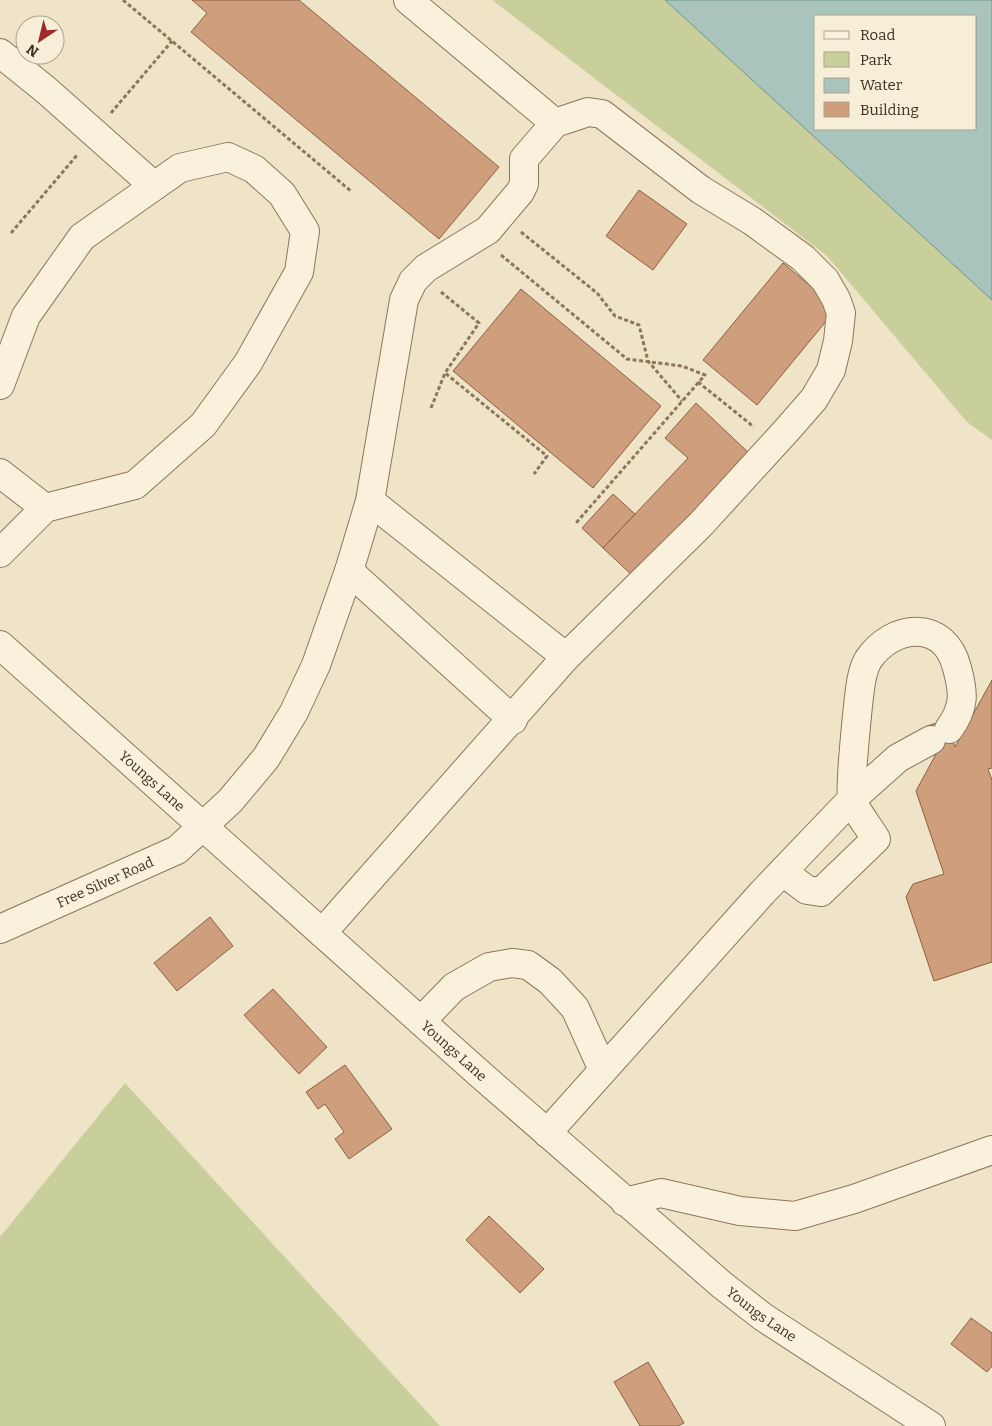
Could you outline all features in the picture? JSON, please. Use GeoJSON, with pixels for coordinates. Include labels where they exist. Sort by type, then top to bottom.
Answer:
{"type":"FeatureCollection","features":[{"type":"Feature","properties":{"kind":"street"},"geometry":{"type":"LineString","coordinates":[[322,933],[566,657],[701,524],[814,398],[831,370],[838,341],[841,314],[836,299],[825,280],[803,258],[752,221],[701,190],[602,114],[588,112],[555,123],[408,0]]}},
{"type":"Feature","properties":{"kind":"street"},"geometry":{"type":"LineString","coordinates":[[0,53],[46,90],[154,186]]}},
{"type":"Feature","properties":{"kind":"street","name":"Free Silver Road"},"geometry":{"type":"LineString","coordinates":[[0,929],[178,850],[230,801],[266,758],[294,712],[334,618],[349,571],[370,500],[404,300],[413,281],[426,268],[488,230],[520,192],[524,184],[524,159],[555,123]]}},
{"type":"Feature","properties":{"kind":"street"},"geometry":{"type":"LineString","coordinates":[[0,385],[26,316],[82,237],[180,168],[228,157],[254,169],[282,194],[305,232],[298,272],[248,363],[203,425],[135,485],[45,508],[0,552]]}},
{"type":"Feature","properties":{"kind":"street"},"geometry":{"type":"LineString","coordinates":[[0,473],[45,508]]}},
{"type":"Feature","properties":{"kind":"street"},"geometry":{"type":"LineString","coordinates":[[370,500],[566,657]]}},
{"type":"Feature","properties":{"kind":"street"},"geometry":{"type":"LineString","coordinates":[[349,571],[512,720]]}},
{"type":"Feature","properties":{"kind":"street"},"geometry":{"type":"LineString","coordinates":[[547,1133],[782,872],[852,799],[898,758],[940,734],[961,709],[962,686],[955,658],[944,641],[925,632],[901,633],[882,645],[868,661],[860,687],[852,799],[876,838],[821,892],[807,890],[782,872]]}},
{"type":"Feature","properties":{"kind":"street","name":"Youngs Lane"},"geometry":{"type":"LineString","coordinates":[[0,645],[547,1133],[722,1285],[763,1317],[931,1426]]}},
{"type":"Feature","properties":{"kind":"street"},"geometry":{"type":"LineString","coordinates":[[421,1021],[454,987],[489,967],[512,963],[528,965],[550,981],[575,1008],[603,1070]]}},
{"type":"Feature","properties":{"kind":"street"},"geometry":{"type":"LineString","coordinates":[[626,1202],[661,1193],[740,1211],[795,1216],[854,1199],[992,1150]]}},
{"type":"Feature","properties":{"kind":"path"},"geometry":{"type":"LineString","coordinates":[[123,0],[352,192]]}},
{"type":"Feature","properties":{"kind":"path"},"geometry":{"type":"LineString","coordinates":[[109,116],[172,41]]}},
{"type":"Feature","properties":{"kind":"path"},"geometry":{"type":"LineString","coordinates":[[10,233],[82,150]]}},
{"type":"Feature","properties":{"kind":"path"},"geometry":{"type":"LineString","coordinates":[[521,232],[597,293],[616,316],[639,325],[648,361],[682,401]]}},
{"type":"Feature","properties":{"kind":"path"},"geometry":{"type":"LineString","coordinates":[[499,253],[627,358],[682,366],[705,375],[576,523]]}},
{"type":"Feature","properties":{"kind":"path"},"geometry":{"type":"LineString","coordinates":[[431,408],[445,373],[479,324],[439,290]]}},
{"type":"Feature","properties":{"kind":"path"},"geometry":{"type":"LineString","coordinates":[[445,373],[547,456],[534,474]]}},
{"type":"Feature","properties":{"kind":"path"},"geometry":{"type":"LineString","coordinates":[[698,382],[756,429]]}},
{"type":"Feature","properties":{"kind":"green space"},"geometry":{"type":"Polygon","coordinates":[[[492,0],[665,0],[992,300],[992,440],[967,422],[827,256],[492,0]]]}},
{"type":"Feature","properties":{"kind":"green space"},"geometry":{"type":"Polygon","coordinates":[[[125,1083],[440,1426],[0,1426],[0,1237],[125,1083]]]}},
{"type":"Feature","properties":{"kind":"water"},"geometry":{"type":"Polygon","coordinates":[[[665,0],[992,0],[992,300],[665,0]]]}},
{"type":"Feature","properties":{"kind":"building"},"geometry":{"type":"Polygon","coordinates":[[[192,0],[299,0],[499,167],[439,239],[191,32],[207,13],[192,0]]]}},
{"type":"Feature","properties":{"kind":"building"},"geometry":{"type":"Polygon","coordinates":[[[639,190],[687,224],[653,270],[606,236],[639,190]]]}},
{"type":"Feature","properties":{"kind":"building"},"geometry":{"type":"Polygon","coordinates":[[[783,263],[837,308],[757,405],[703,360],[783,263]]]}},
{"type":"Feature","properties":{"kind":"building"},"geometry":{"type":"Polygon","coordinates":[[[521,289],[661,406],[593,488],[453,371],[521,289]]]}},
{"type":"Feature","properties":{"kind":"building"},"geometry":{"type":"Polygon","coordinates":[[[696,403],[751,455],[635,578],[603,548],[688,458],[665,438],[696,403]]]}},
{"type":"Feature","properties":{"kind":"building"},"geometry":{"type":"Polygon","coordinates":[[[613,494],[635,514],[603,548],[582,528],[613,494]]]}},
{"type":"Feature","properties":{"kind":"building"},"geometry":{"type":"Polygon","coordinates":[[[992,680],[992,768],[988,769],[992,780],[992,962],[934,981],[906,897],[913,884],[944,874],[916,791],[936,754],[927,726],[946,720],[955,747],[992,680]]]}},
{"type":"Feature","properties":{"kind":"building"},"geometry":{"type":"Polygon","coordinates":[[[210,917],[233,946],[177,991],[154,963],[210,917]]]}},
{"type":"Feature","properties":{"kind":"building"},"geometry":{"type":"Polygon","coordinates":[[[273,989],[327,1047],[299,1074],[244,1015],[273,989]]]}},
{"type":"Feature","properties":{"kind":"building"},"geometry":{"type":"Polygon","coordinates":[[[345,1065],[392,1129],[349,1159],[335,1139],[344,1132],[325,1104],[318,1109],[306,1092],[345,1065]]]}},
{"type":"Feature","properties":{"kind":"building"},"geometry":{"type":"Polygon","coordinates":[[[489,1216],[544,1269],[520,1293],[466,1240],[489,1216]]]}},
{"type":"Feature","properties":{"kind":"building"},"geometry":{"type":"Polygon","coordinates":[[[971,1318],[992,1333],[992,1366],[987,1372],[951,1344],[971,1318]]]}},
{"type":"Feature","properties":{"kind":"building"},"geometry":{"type":"Polygon","coordinates":[[[648,1362],[684,1423],[678,1426],[640,1426],[614,1382],[648,1362]]]}}]}
